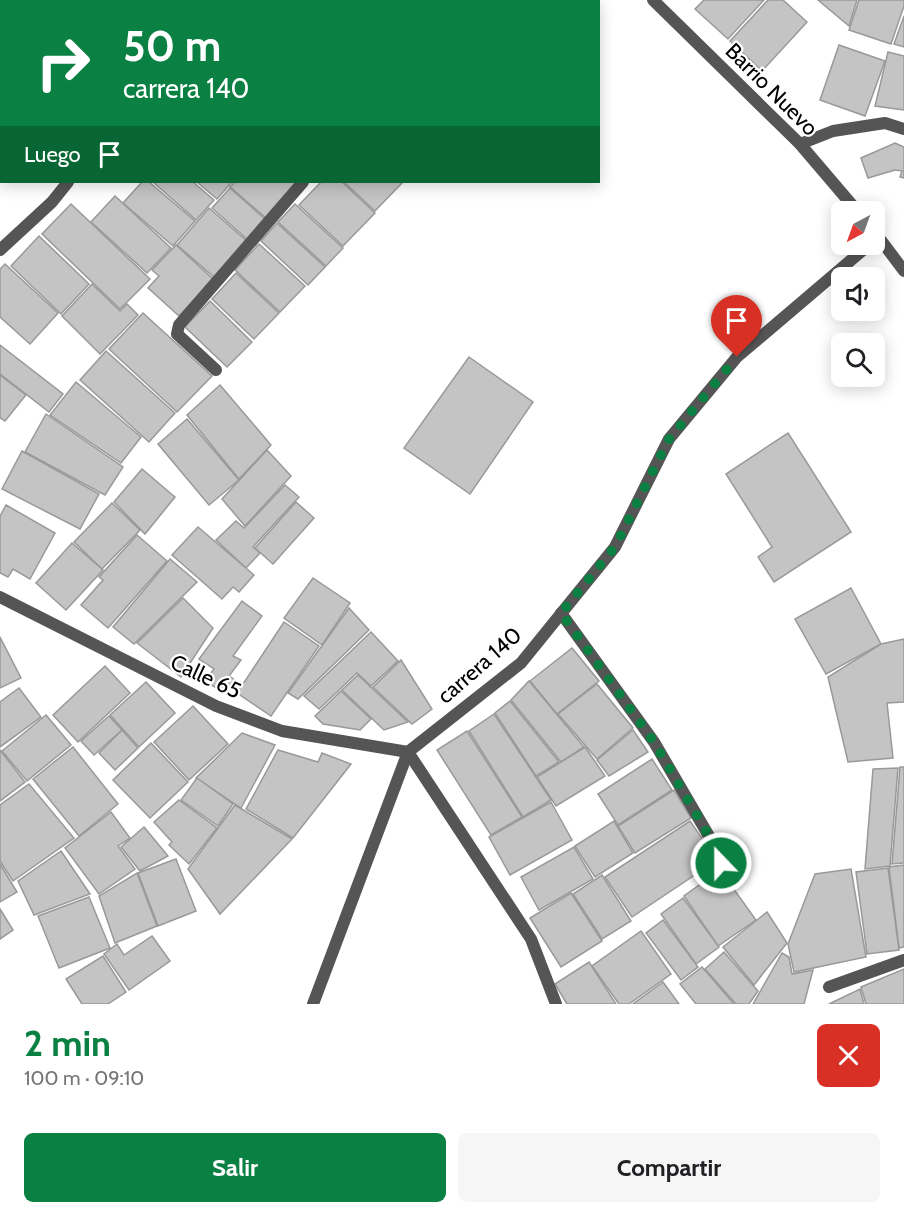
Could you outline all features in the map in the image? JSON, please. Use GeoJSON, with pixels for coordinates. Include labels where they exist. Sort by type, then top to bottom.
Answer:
{"type":"FeatureCollection","features":[{"type":"Feature","properties":{"kind":"street","name":"Barrio Nuevo"},"geometry":{"type":"LineString","coordinates":[[653,0],[800,144],[849,201]]}},
{"type":"Feature","properties":{"kind":"street"},"geometry":{"type":"LineString","coordinates":[[800,144],[832,131],[885,123],[904,129]]}},
{"type":"Feature","properties":{"kind":"street"},"geometry":{"type":"LineString","coordinates":[[0,250],[52,202],[67,183]]}},
{"type":"Feature","properties":{"kind":"street"},"geometry":{"type":"LineString","coordinates":[[216,370],[177,334],[179,325],[302,183]]}},
{"type":"Feature","properties":{"kind":"street"},"geometry":{"type":"LineString","coordinates":[[885,250],[904,271]]}},
{"type":"Feature","properties":{"kind":"street","name":"carrera 140"},"geometry":{"type":"LineString","coordinates":[[408,752],[521,663],[615,547],[669,439],[737,357],[854,255]]}},
{"type":"Feature","properties":{"kind":"street","name":"Calle 65"},"geometry":{"type":"LineString","coordinates":[[0,597],[216,706],[282,731],[408,752]]}},
{"type":"Feature","properties":{"kind":"street"},"geometry":{"type":"LineString","coordinates":[[561,613],[654,742],[720,855],[721,863]]}},
{"type":"Feature","properties":{"kind":"street"},"geometry":{"type":"LineString","coordinates":[[313,1004],[408,752]]}},
{"type":"Feature","properties":{"kind":"street"},"geometry":{"type":"LineString","coordinates":[[408,752],[531,939],[555,1004]]}},
{"type":"Feature","properties":{"kind":"street"},"geometry":{"type":"LineString","coordinates":[[829,987],[904,960]]}},
{"type":"Feature","properties":{"kind":"building"},"geometry":{"type":"Polygon","coordinates":[[[704,0],[764,0],[728,39],[695,9],[704,0]]]}},
{"type":"Feature","properties":{"kind":"building"},"geometry":{"type":"Polygon","coordinates":[[[768,0],[783,0],[807,22],[762,71],[730,41],[768,0]]]}},
{"type":"Feature","properties":{"kind":"building"},"geometry":{"type":"Polygon","coordinates":[[[818,0],[857,0],[849,26],[818,0]]]}},
{"type":"Feature","properties":{"kind":"building"},"geometry":{"type":"Polygon","coordinates":[[[859,0],[904,0],[891,44],[849,30],[859,0]]]}},
{"type":"Feature","properties":{"kind":"building"},"geometry":{"type":"Polygon","coordinates":[[[904,16],[904,47],[894,44],[904,16]]]}},
{"type":"Feature","properties":{"kind":"building"},"geometry":{"type":"Polygon","coordinates":[[[839,45],[885,61],[865,116],[820,100],[839,45]]]}},
{"type":"Feature","properties":{"kind":"building"},"geometry":{"type":"Polygon","coordinates":[[[888,52],[904,56],[904,110],[875,106],[888,52]]]}},
{"type":"Feature","properties":{"kind":"building"},"geometry":{"type":"Polygon","coordinates":[[[895,143],[904,147],[904,178],[900,177],[902,171],[895,170],[868,178],[861,158],[895,143]]]}},
{"type":"Feature","properties":{"kind":"building"},"geometry":{"type":"Polygon","coordinates":[[[141,183],[150,183],[195,221],[173,246],[123,203],[141,183]]]}},
{"type":"Feature","properties":{"kind":"building"},"geometry":{"type":"Polygon","coordinates":[[[154,183],[194,183],[214,200],[196,220],[154,183]]]}},
{"type":"Feature","properties":{"kind":"building"},"geometry":{"type":"Polygon","coordinates":[[[198,183],[231,183],[217,199],[198,183]]]}},
{"type":"Feature","properties":{"kind":"building"},"geometry":{"type":"Polygon","coordinates":[[[234,183],[297,183],[267,219],[230,187],[234,183]]]}},
{"type":"Feature","properties":{"kind":"building"},"geometry":{"type":"Polygon","coordinates":[[[320,183],[343,183],[375,213],[343,246],[299,205],[320,183]]]}},
{"type":"Feature","properties":{"kind":"building"},"geometry":{"type":"Polygon","coordinates":[[[345,183],[402,183],[375,211],[345,183]]]}},
{"type":"Feature","properties":{"kind":"building"},"geometry":{"type":"Polygon","coordinates":[[[230,188],[265,219],[248,240],[212,208],[230,188]]]}},
{"type":"Feature","properties":{"kind":"building"},"geometry":{"type":"Polygon","coordinates":[[[115,196],[171,248],[147,273],[91,222],[115,196]]]}},
{"type":"Feature","properties":{"kind":"building"},"geometry":{"type":"Polygon","coordinates":[[[71,204],[150,279],[120,309],[42,234],[71,204]]]}},
{"type":"Feature","properties":{"kind":"building"},"geometry":{"type":"Polygon","coordinates":[[[295,204],[343,248],[326,266],[278,222],[295,204]]]}},
{"type":"Feature","properties":{"kind":"building"},"geometry":{"type":"Polygon","coordinates":[[[209,208],[248,242],[215,278],[177,245],[209,208]]]}},
{"type":"Feature","properties":{"kind":"building"},"geometry":{"type":"Polygon","coordinates":[[[277,223],[325,267],[308,285],[261,241],[277,223]]]}},
{"type":"Feature","properties":{"kind":"building"},"geometry":{"type":"Polygon","coordinates":[[[39,236],[89,284],[61,314],[11,266],[39,236]]]}},
{"type":"Feature","properties":{"kind":"building"},"geometry":{"type":"Polygon","coordinates":[[[259,244],[305,286],[280,312],[235,270],[259,244]]]}},
{"type":"Feature","properties":{"kind":"building"},"geometry":{"type":"Polygon","coordinates":[[[176,245],[213,279],[179,316],[148,288],[159,276],[152,270],[176,245]]]}},
{"type":"Feature","properties":{"kind":"building"},"geometry":{"type":"Polygon","coordinates":[[[5,264],[58,313],[30,344],[0,317],[0,269],[5,264]]]}},
{"type":"Feature","properties":{"kind":"building"},"geometry":{"type":"Polygon","coordinates":[[[236,273],[279,313],[254,339],[212,299],[236,273]]]}},
{"type":"Feature","properties":{"kind":"building"},"geometry":{"type":"Polygon","coordinates":[[[92,284],[120,311],[127,304],[138,315],[100,354],[62,316],[92,284]]]}},
{"type":"Feature","properties":{"kind":"building"},"geometry":{"type":"Polygon","coordinates":[[[210,301],[252,342],[227,367],[185,327],[210,301]]]}},
{"type":"Feature","properties":{"kind":"building"},"geometry":{"type":"Polygon","coordinates":[[[143,313],[212,376],[177,412],[109,349],[143,313]]]}},
{"type":"Feature","properties":{"kind":"building"},"geometry":{"type":"Polygon","coordinates":[[[0,345],[63,394],[49,412],[0,374],[0,345]]]}},
{"type":"Feature","properties":{"kind":"building"},"geometry":{"type":"Polygon","coordinates":[[[106,351],[175,413],[149,442],[80,380],[106,351]]]}},
{"type":"Feature","properties":{"kind":"building"},"geometry":{"type":"Polygon","coordinates":[[[469,357],[533,402],[470,494],[404,448],[469,357]]]}},
{"type":"Feature","properties":{"kind":"building"},"geometry":{"type":"Polygon","coordinates":[[[0,375],[26,395],[5,421],[0,418],[0,375]]]}},
{"type":"Feature","properties":{"kind":"building"},"geometry":{"type":"Polygon","coordinates":[[[76,382],[141,437],[121,463],[50,415],[76,382]]]}},
{"type":"Feature","properties":{"kind":"building"},"geometry":{"type":"Polygon","coordinates":[[[220,385],[271,445],[239,479],[187,415],[220,385]]]}},
{"type":"Feature","properties":{"kind":"building"},"geometry":{"type":"Polygon","coordinates":[[[46,414],[123,467],[105,495],[25,452],[46,414]]]}},
{"type":"Feature","properties":{"kind":"building"},"geometry":{"type":"Polygon","coordinates":[[[187,419],[239,480],[209,505],[158,444],[187,419]]]}},
{"type":"Feature","properties":{"kind":"building"},"geometry":{"type":"Polygon","coordinates":[[[788,433],[851,532],[774,582],[758,557],[772,547],[726,474],[788,433]]]}},
{"type":"Feature","properties":{"kind":"building"},"geometry":{"type":"Polygon","coordinates":[[[267,450],[291,476],[245,526],[222,499],[267,450]]]}},
{"type":"Feature","properties":{"kind":"building"},"geometry":{"type":"Polygon","coordinates":[[[22,451],[99,494],[80,529],[2,489],[22,451]]]}},
{"type":"Feature","properties":{"kind":"building"},"geometry":{"type":"Polygon","coordinates":[[[142,469],[175,497],[145,534],[114,502],[142,469]]]}},
{"type":"Feature","properties":{"kind":"building"},"geometry":{"type":"Polygon","coordinates":[[[285,485],[299,497],[253,547],[260,553],[246,568],[216,540],[236,521],[244,528],[285,485]]]}},
{"type":"Feature","properties":{"kind":"building"},"geometry":{"type":"Polygon","coordinates":[[[296,502],[314,518],[273,564],[255,548],[296,502]]]}},
{"type":"Feature","properties":{"kind":"building"},"geometry":{"type":"Polygon","coordinates":[[[112,503],[140,530],[102,569],[74,542],[112,503]]]}},
{"type":"Feature","properties":{"kind":"building"},"geometry":{"type":"Polygon","coordinates":[[[6,505],[55,533],[30,579],[13,569],[8,577],[0,573],[0,516],[6,505]]]}},
{"type":"Feature","properties":{"kind":"building"},"geometry":{"type":"Polygon","coordinates":[[[198,527],[254,575],[239,592],[233,587],[222,599],[172,555],[198,527]]]}},
{"type":"Feature","properties":{"kind":"building"},"geometry":{"type":"Polygon","coordinates":[[[137,535],[167,561],[108,628],[81,605],[103,580],[99,577],[137,535]]]}},
{"type":"Feature","properties":{"kind":"building"},"geometry":{"type":"Polygon","coordinates":[[[72,543],[103,570],[66,610],[36,583],[72,543]]]}},
{"type":"Feature","properties":{"kind":"building"},"geometry":{"type":"Polygon","coordinates":[[[170,559],[197,582],[134,644],[113,627],[170,559]]]}},
{"type":"Feature","properties":{"kind":"building"},"geometry":{"type":"Polygon","coordinates":[[[313,578],[350,603],[322,645],[284,618],[313,578]]]}},
{"type":"Feature","properties":{"kind":"building"},"geometry":{"type":"Polygon","coordinates":[[[851,588],[881,644],[826,674],[795,619],[851,588]]]}},
{"type":"Feature","properties":{"kind":"building"},"geometry":{"type":"Polygon","coordinates":[[[183,598],[213,628],[181,677],[137,643],[183,598]]]}},
{"type":"Feature","properties":{"kind":"building"},"geometry":{"type":"Polygon","coordinates":[[[242,601],[262,616],[233,656],[241,660],[229,676],[235,680],[226,694],[205,681],[214,669],[199,659],[242,601]]]}},
{"type":"Feature","properties":{"kind":"building"},"geometry":{"type":"Polygon","coordinates":[[[349,608],[369,630],[298,699],[288,693],[349,608]]]}},
{"type":"Feature","properties":{"kind":"building"},"geometry":{"type":"Polygon","coordinates":[[[284,622],[319,646],[271,716],[237,693],[284,622]]]}},
{"type":"Feature","properties":{"kind":"building"},"geometry":{"type":"Polygon","coordinates":[[[371,632],[398,661],[371,686],[357,673],[319,709],[304,696],[371,632]]]}},
{"type":"Feature","properties":{"kind":"building"},"geometry":{"type":"Polygon","coordinates":[[[0,637],[21,678],[0,688],[0,637]]]}},
{"type":"Feature","properties":{"kind":"building"},"geometry":{"type":"Polygon","coordinates":[[[904,639],[904,702],[887,703],[893,758],[848,762],[828,677],[881,644],[904,639]]]}},
{"type":"Feature","properties":{"kind":"building"},"geometry":{"type":"Polygon","coordinates":[[[572,648],[599,681],[557,714],[530,681],[572,648]]]}},
{"type":"Feature","properties":{"kind":"building"},"geometry":{"type":"Polygon","coordinates":[[[401,660],[432,709],[412,724],[373,687],[401,660]]]}},
{"type":"Feature","properties":{"kind":"building"},"geometry":{"type":"Polygon","coordinates":[[[105,666],[130,693],[78,742],[53,715],[105,666]]]}},
{"type":"Feature","properties":{"kind":"building"},"geometry":{"type":"Polygon","coordinates":[[[358,675],[408,722],[384,730],[342,690],[358,675]]]}},
{"type":"Feature","properties":{"kind":"building"},"geometry":{"type":"Polygon","coordinates":[[[529,681],[584,747],[561,762],[511,700],[529,681]]]}},
{"type":"Feature","properties":{"kind":"building"},"geometry":{"type":"Polygon","coordinates":[[[146,682],[175,713],[139,747],[110,715],[146,682]]]}},
{"type":"Feature","properties":{"kind":"building"},"geometry":{"type":"Polygon","coordinates":[[[597,684],[633,728],[597,759],[558,714],[597,684]]]}},
{"type":"Feature","properties":{"kind":"building"},"geometry":{"type":"Polygon","coordinates":[[[19,688],[41,717],[0,747],[0,702],[19,688]]]}},
{"type":"Feature","properties":{"kind":"building"},"geometry":{"type":"Polygon","coordinates":[[[341,691],[371,719],[360,730],[323,724],[315,716],[341,691]]]}},
{"type":"Feature","properties":{"kind":"building"},"geometry":{"type":"Polygon","coordinates":[[[510,701],[559,762],[536,776],[495,713],[510,701]]]}},
{"type":"Feature","properties":{"kind":"building"},"geometry":{"type":"Polygon","coordinates":[[[193,706],[228,744],[189,780],[154,742],[193,706]]]}},
{"type":"Feature","properties":{"kind":"building"},"geometry":{"type":"Polygon","coordinates":[[[494,714],[551,800],[523,817],[469,731],[494,714]]]}},
{"type":"Feature","properties":{"kind":"building"},"geometry":{"type":"Polygon","coordinates":[[[46,715],[71,745],[27,781],[2,751],[46,715]]]}},
{"type":"Feature","properties":{"kind":"building"},"geometry":{"type":"Polygon","coordinates":[[[109,716],[122,730],[94,755],[81,741],[109,716]]]}},
{"type":"Feature","properties":{"kind":"building"},"geometry":{"type":"Polygon","coordinates":[[[122,730],[138,748],[115,770],[99,753],[122,730]]]}},
{"type":"Feature","properties":{"kind":"building"},"geometry":{"type":"Polygon","coordinates":[[[633,730],[648,752],[609,776],[597,760],[633,730]]]}},
{"type":"Feature","properties":{"kind":"building"},"geometry":{"type":"Polygon","coordinates":[[[467,731],[522,817],[491,835],[437,750],[467,731]]]}},
{"type":"Feature","properties":{"kind":"building"},"geometry":{"type":"Polygon","coordinates":[[[242,733],[275,745],[241,808],[196,778],[242,733]]]}},
{"type":"Feature","properties":{"kind":"building"},"geometry":{"type":"Polygon","coordinates":[[[151,743],[188,782],[150,818],[113,780],[151,743]]]}},
{"type":"Feature","properties":{"kind":"building"},"geometry":{"type":"Polygon","coordinates":[[[73,747],[118,804],[79,836],[33,779],[73,747]]]}},
{"type":"Feature","properties":{"kind":"building"},"geometry":{"type":"Polygon","coordinates":[[[585,747],[605,776],[556,806],[537,777],[585,747]]]}},
{"type":"Feature","properties":{"kind":"building"},"geometry":{"type":"Polygon","coordinates":[[[0,750],[25,782],[0,801],[0,750]]]}},
{"type":"Feature","properties":{"kind":"building"},"geometry":{"type":"Polygon","coordinates":[[[278,750],[318,762],[322,753],[351,764],[293,838],[246,809],[278,750]]]}},
{"type":"Feature","properties":{"kind":"building"},"geometry":{"type":"Polygon","coordinates":[[[652,759],[672,790],[618,825],[598,794],[652,759]]]}},
{"type":"Feature","properties":{"kind":"building"},"geometry":{"type":"Polygon","coordinates":[[[900,767],[904,767],[904,863],[892,864],[900,767]]]}},
{"type":"Feature","properties":{"kind":"building"},"geometry":{"type":"Polygon","coordinates":[[[898,768],[890,866],[865,869],[873,769],[898,768]]]}},
{"type":"Feature","properties":{"kind":"building"},"geometry":{"type":"Polygon","coordinates":[[[197,778],[233,804],[218,826],[181,800],[197,778]]]}},
{"type":"Feature","properties":{"kind":"building"},"geometry":{"type":"Polygon","coordinates":[[[29,784],[74,838],[13,881],[0,861],[0,805],[29,784]]]}},
{"type":"Feature","properties":{"kind":"building"},"geometry":{"type":"Polygon","coordinates":[[[674,790],[691,818],[635,853],[618,826],[674,790]]]}},
{"type":"Feature","properties":{"kind":"building"},"geometry":{"type":"Polygon","coordinates":[[[179,800],[217,828],[189,864],[169,845],[172,842],[154,822],[179,800]]]}},
{"type":"Feature","properties":{"kind":"building"},"geometry":{"type":"Polygon","coordinates":[[[551,802],[572,840],[510,875],[489,837],[551,802]]]}},
{"type":"Feature","properties":{"kind":"building"},"geometry":{"type":"Polygon","coordinates":[[[235,805],[292,839],[220,914],[188,869],[235,805]]]}},
{"type":"Feature","properties":{"kind":"building"},"geometry":{"type":"Polygon","coordinates":[[[111,812],[130,838],[118,846],[135,869],[99,894],[65,848],[111,812]]]}},
{"type":"Feature","properties":{"kind":"building"},"geometry":{"type":"Polygon","coordinates":[[[614,821],[633,853],[595,877],[575,846],[614,821]]]}},
{"type":"Feature","properties":{"kind":"building"},"geometry":{"type":"Polygon","coordinates":[[[690,821],[717,860],[632,917],[605,877],[690,821]]]}},
{"type":"Feature","properties":{"kind":"building"},"geometry":{"type":"Polygon","coordinates":[[[144,827],[168,856],[140,871],[121,847],[144,827]]]}},
{"type":"Feature","properties":{"kind":"building"},"geometry":{"type":"Polygon","coordinates":[[[574,847],[593,879],[539,910],[521,877],[574,847]]]}},
{"type":"Feature","properties":{"kind":"building"},"geometry":{"type":"Polygon","coordinates":[[[61,851],[90,894],[34,915],[18,881],[61,851]]]}},
{"type":"Feature","properties":{"kind":"building"},"geometry":{"type":"Polygon","coordinates":[[[176,859],[196,911],[158,926],[138,873],[176,859]]]}},
{"type":"Feature","properties":{"kind":"building"},"geometry":{"type":"Polygon","coordinates":[[[0,864],[17,892],[0,902],[0,864]]]}},
{"type":"Feature","properties":{"kind":"building"},"geometry":{"type":"Polygon","coordinates":[[[904,865],[904,947],[899,948],[889,867],[904,865]]]}},
{"type":"Feature","properties":{"kind":"building"},"geometry":{"type":"Polygon","coordinates":[[[888,868],[899,950],[867,954],[856,872],[888,868]]]}},
{"type":"Feature","properties":{"kind":"building"},"geometry":{"type":"Polygon","coordinates":[[[851,869],[866,957],[794,972],[788,944],[815,874],[851,869]]]}},
{"type":"Feature","properties":{"kind":"building"},"geometry":{"type":"Polygon","coordinates":[[[720,870],[756,920],[718,946],[684,896],[720,870]]]}},
{"type":"Feature","properties":{"kind":"building"},"geometry":{"type":"Polygon","coordinates":[[[137,873],[157,926],[115,943],[99,896],[137,873]]]}},
{"type":"Feature","properties":{"kind":"building"},"geometry":{"type":"Polygon","coordinates":[[[602,875],[631,921],[602,939],[573,894],[602,875]]]}},
{"type":"Feature","properties":{"kind":"building"},"geometry":{"type":"Polygon","coordinates":[[[571,893],[602,941],[561,967],[530,918],[571,893]]]}},
{"type":"Feature","properties":{"kind":"building"},"geometry":{"type":"Polygon","coordinates":[[[89,897],[110,948],[59,968],[38,916],[89,897]]]}},
{"type":"Feature","properties":{"kind":"building"},"geometry":{"type":"Polygon","coordinates":[[[683,898],[719,947],[696,964],[661,914],[683,898]]]}},
{"type":"Feature","properties":{"kind":"building"},"geometry":{"type":"Polygon","coordinates":[[[0,909],[13,930],[0,939],[0,909]]]}},
{"type":"Feature","properties":{"kind":"building"},"geometry":{"type":"Polygon","coordinates":[[[767,912],[787,943],[754,985],[723,947],[767,912]]]}},
{"type":"Feature","properties":{"kind":"building"},"geometry":{"type":"Polygon","coordinates":[[[663,920],[698,967],[681,980],[646,933],[663,920]]]}},
{"type":"Feature","properties":{"kind":"building"},"geometry":{"type":"Polygon","coordinates":[[[641,931],[671,974],[629,1004],[619,1004],[592,966],[641,931]]]}},
{"type":"Feature","properties":{"kind":"building"},"geometry":{"type":"Polygon","coordinates":[[[152,936],[170,961],[129,990],[104,954],[117,944],[124,955],[152,936]]]}},
{"type":"Feature","properties":{"kind":"building"},"geometry":{"type":"Polygon","coordinates":[[[724,952],[758,991],[749,1004],[736,1004],[705,969],[724,952]]]}},
{"type":"Feature","properties":{"kind":"building"},"geometry":{"type":"Polygon","coordinates":[[[782,953],[789,957],[792,974],[813,970],[804,1004],[753,1004],[782,953]]]}},
{"type":"Feature","properties":{"kind":"building"},"geometry":{"type":"Polygon","coordinates":[[[103,956],[126,992],[108,1004],[82,1004],[66,979],[103,956]]]}},
{"type":"Feature","properties":{"kind":"building"},"geometry":{"type":"Polygon","coordinates":[[[589,962],[616,1004],[567,1004],[555,984],[589,962]]]}},
{"type":"Feature","properties":{"kind":"building"},"geometry":{"type":"Polygon","coordinates":[[[702,967],[734,1004],[696,1004],[680,984],[702,967]]]}},
{"type":"Feature","properties":{"kind":"building"},"geometry":{"type":"Polygon","coordinates":[[[904,969],[904,1004],[866,1004],[861,987],[904,969]]]}},
{"type":"Feature","properties":{"kind":"building"},"geometry":{"type":"Polygon","coordinates":[[[663,982],[679,1004],[633,1004],[663,982]]]}},
{"type":"Feature","properties":{"kind":"building"},"geometry":{"type":"Polygon","coordinates":[[[860,989],[864,1004],[829,1004],[860,989]]]}},
{"type":"Feature","properties":{"kind":"route"},"geometry":{"type":"LineString","coordinates":[[721,863],[720,855],[654,742],[561,613],[615,547],[669,439],[737,357]]}}]}
